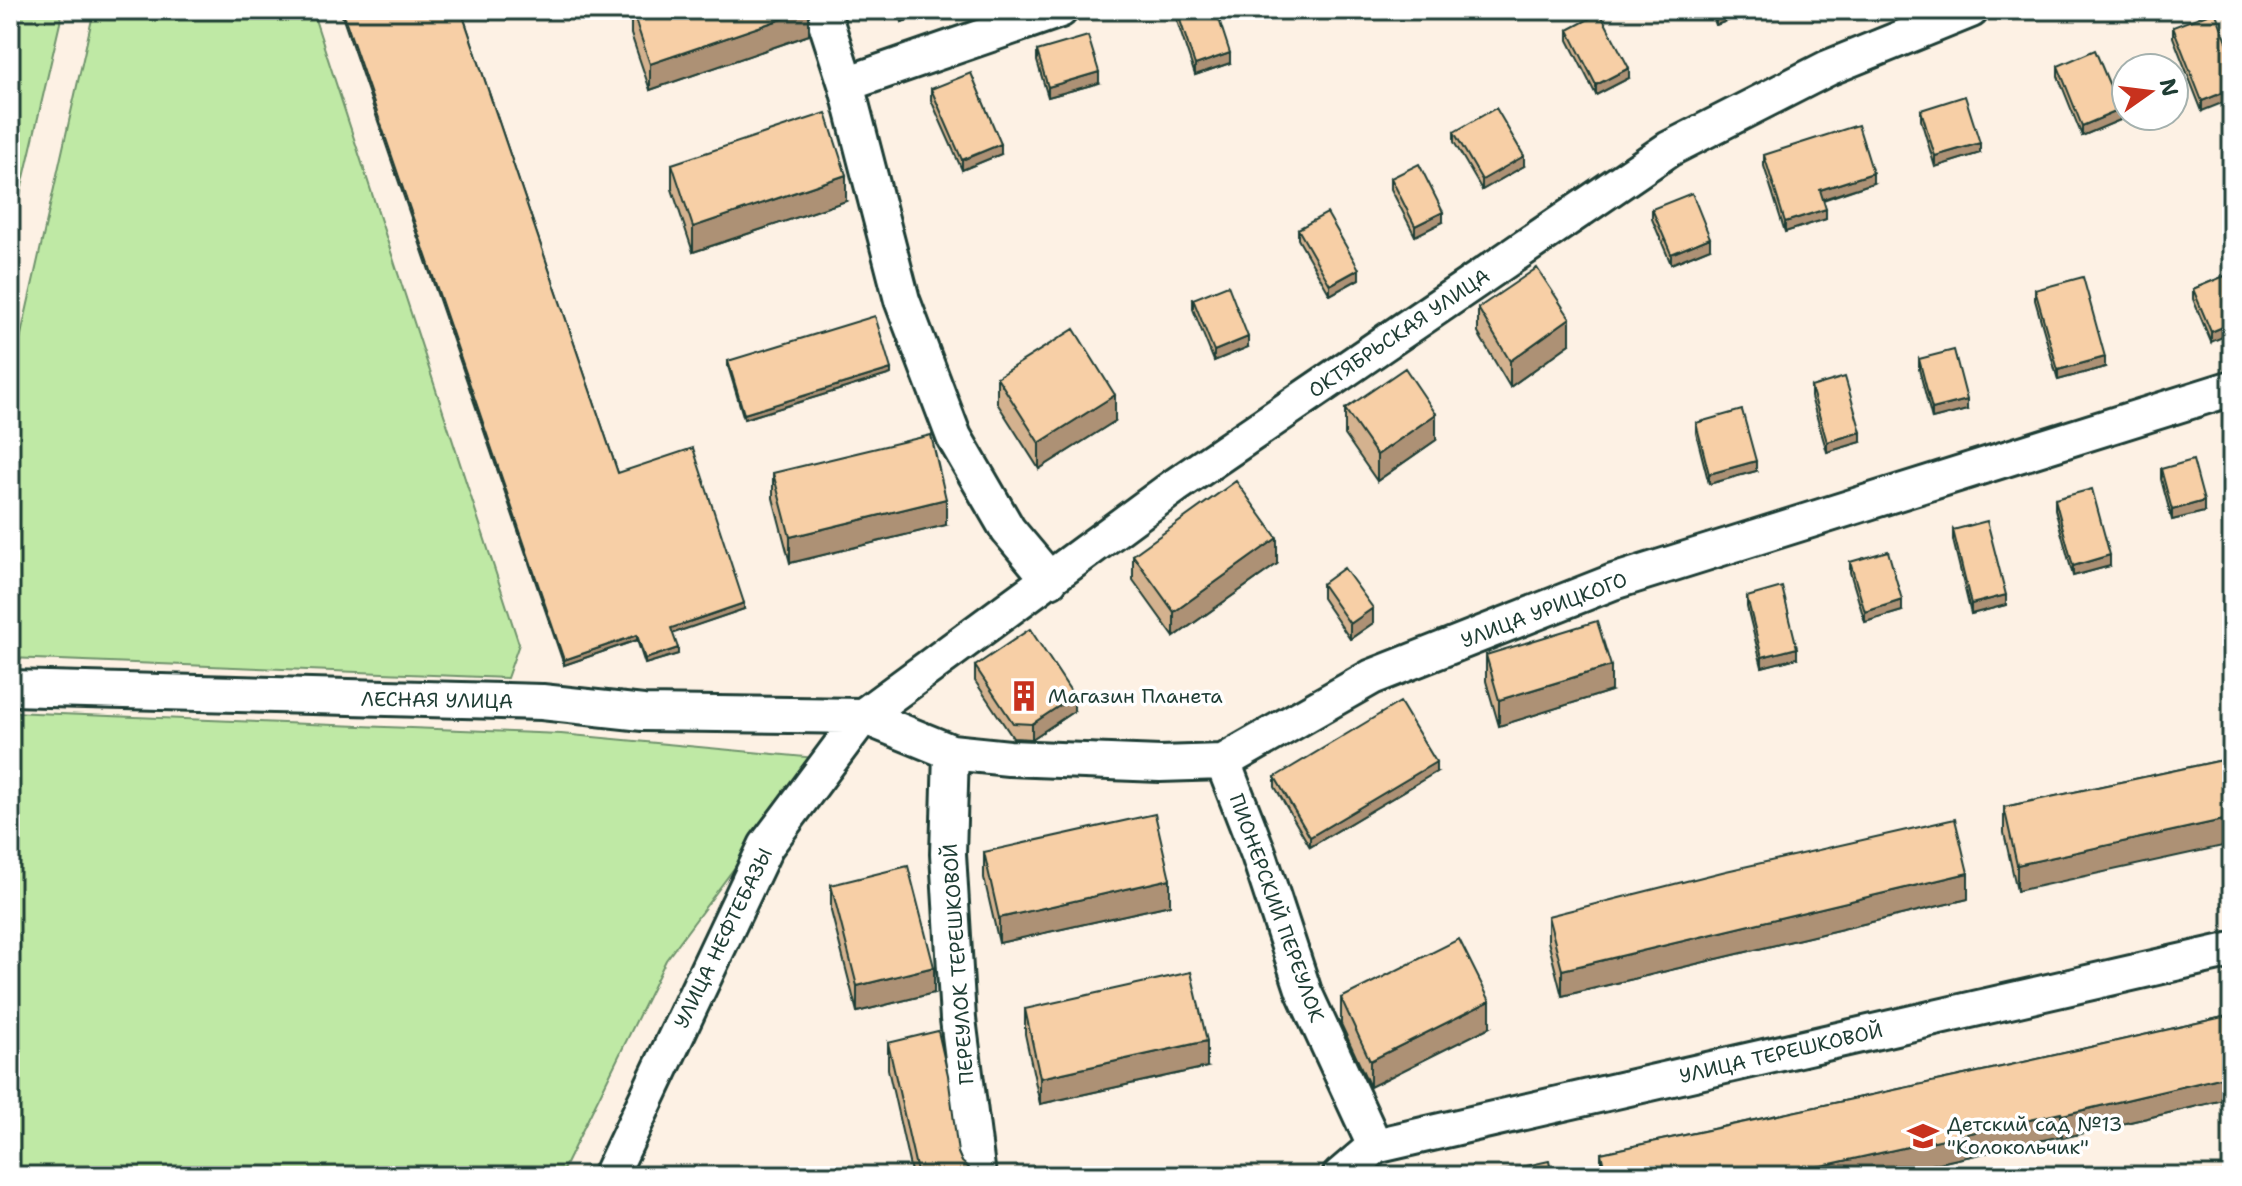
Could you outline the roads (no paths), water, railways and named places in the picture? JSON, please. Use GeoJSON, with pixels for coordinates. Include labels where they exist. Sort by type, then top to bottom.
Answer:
{"type":"FeatureCollection","features":[{"type":"Feature","properties":{"kind":"street"},"geometry":{"type":"LineString","coordinates":[[822,10],[846,84],[902,300],[954,437],[1008,530],[1050,580]]}},
{"type":"Feature","properties":{"kind":"street"},"geometry":{"type":"LineString","coordinates":[[846,84],[1060,10]]}},
{"type":"Feature","properties":{"kind":"street","name":"ОКТЯБРЬСКАЯ УЛИЦА"},"geometry":{"type":"LineString","coordinates":[[863,716],[1175,486],[1669,149],[1828,68],[1971,10]]}},
{"type":"Feature","properties":{"kind":"street","name":"УЛИЦА УРИЦКОГО"},"geometry":{"type":"LineString","coordinates":[[863,716],[951,752],[1009,758],[1160,764],[1223,762],[1372,677],[1613,582],[2232,388]]}},
{"type":"Feature","properties":{"kind":"street","name":"ЛЕСНАЯ УЛИЦА"},"geometry":{"type":"LineString","coordinates":[[10,688],[542,702],[643,713],[863,716]]}},
{"type":"Feature","properties":{"kind":"street","name":"УЛИЦА НЕФТЕБАЗЫ"},"geometry":{"type":"LineString","coordinates":[[610,1176],[766,846],[863,716]]}},
{"type":"Feature","properties":{"kind":"street","name":"ПЕРЕУЛОК ТЕРЕШКОВОЙ"},"geometry":{"type":"LineString","coordinates":[[951,752],[948,854],[957,1004],[978,1176]]}},
{"type":"Feature","properties":{"kind":"street","name":"ПИОНЕРСКИЙ ПЕРЕУЛОК"},"geometry":{"type":"LineString","coordinates":[[1223,762],[1259,855],[1304,992],[1375,1146]]}},
{"type":"Feature","properties":{"kind":"street","name":"УЛИЦА ТЕРЕШКОВОЙ"},"geometry":{"type":"LineString","coordinates":[[1342,1176],[1375,1146],[2232,950]]}},
{"type":"Feature","properties":{"kind":"place","name":"Магазин Планета"},"geometry":{"type":"Point","coordinates":[1024,696]}},
{"type":"Feature","properties":{"kind":"place","name":"Детский сад №13 \"Колокольчик\""},"geometry":{"type":"Point","coordinates":[1923,1136]}}]}
